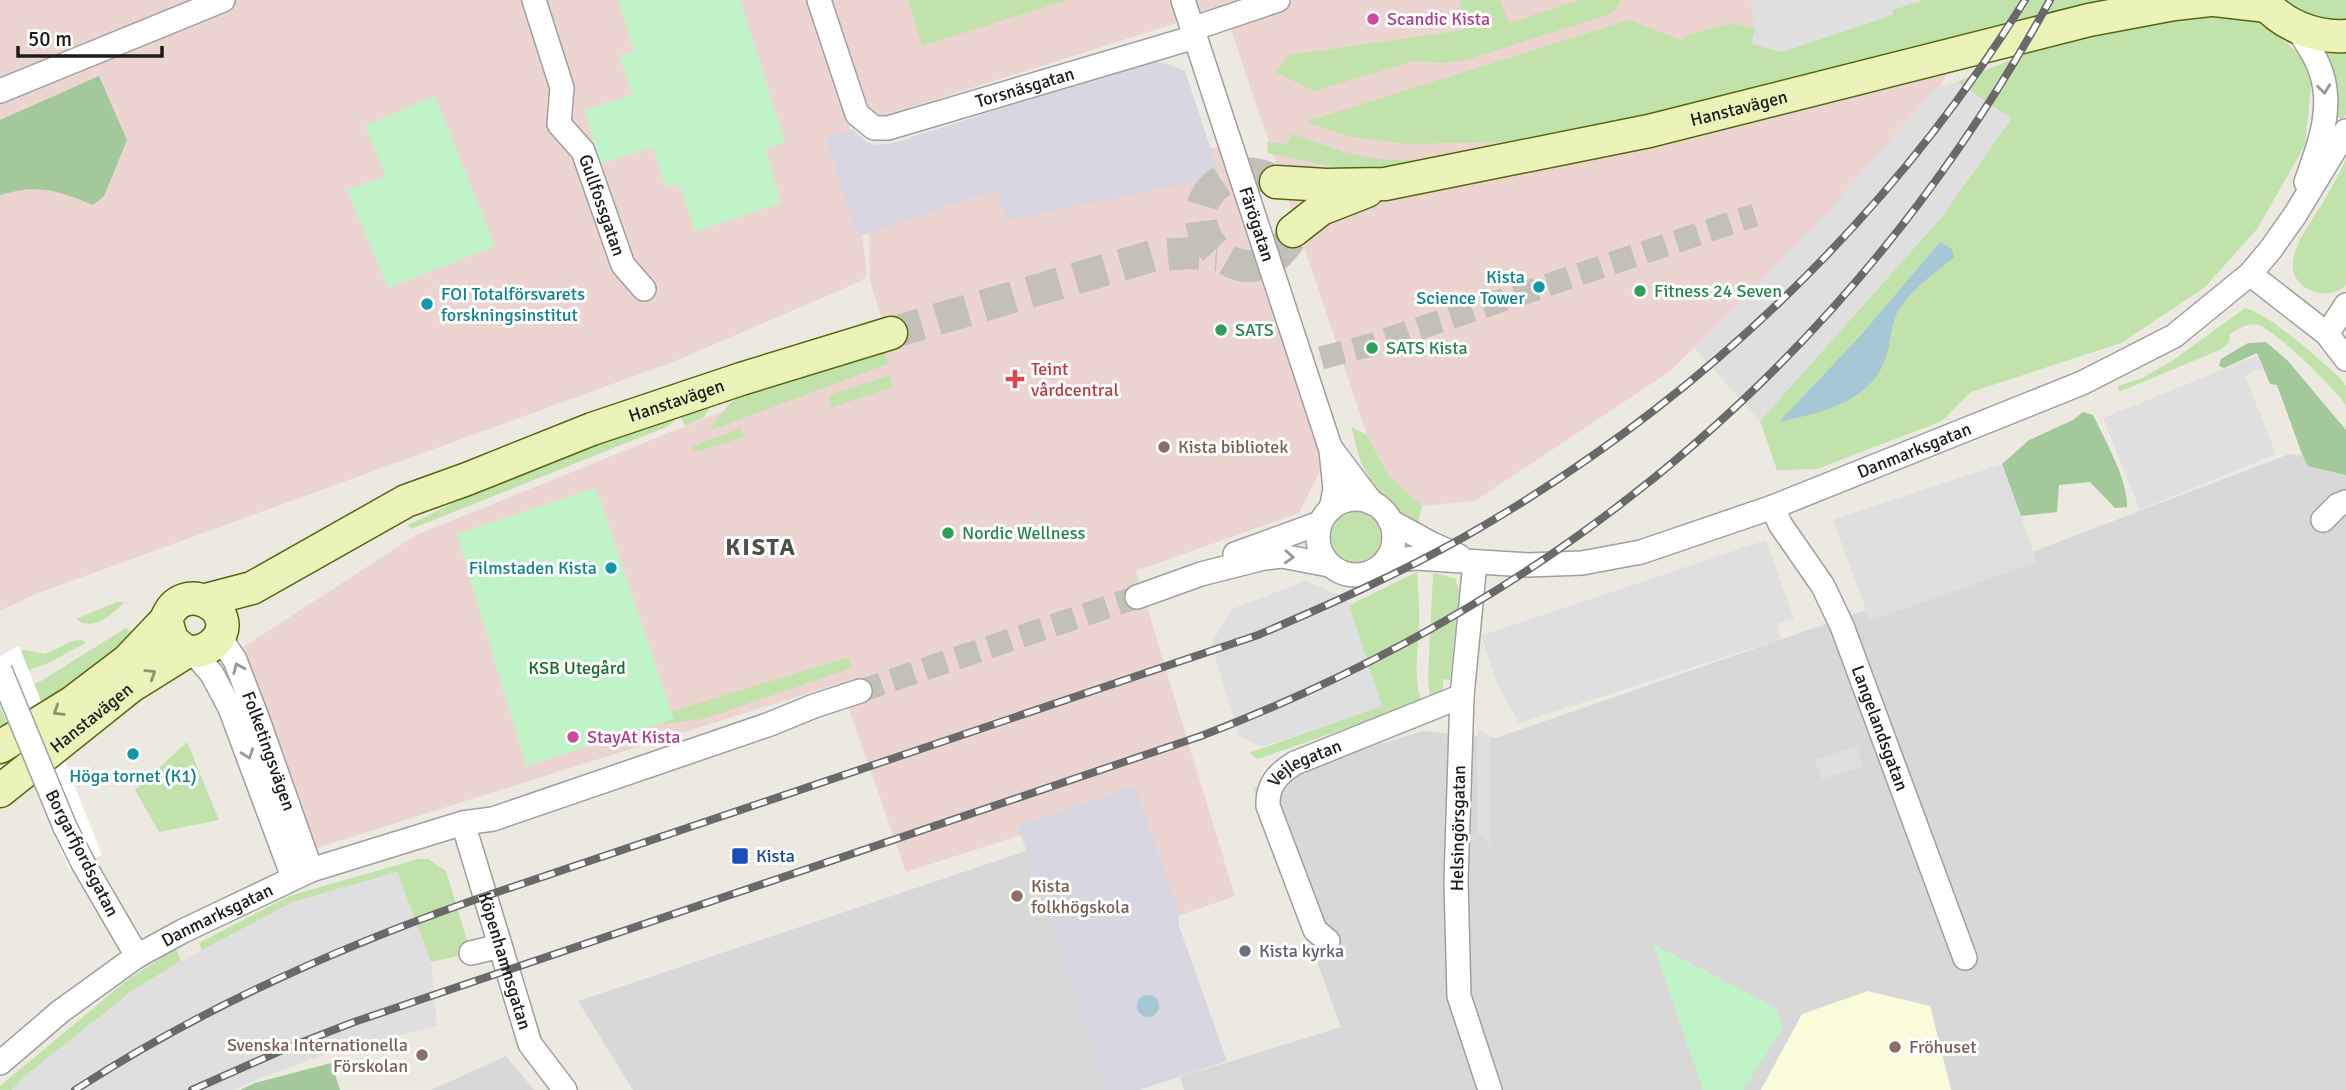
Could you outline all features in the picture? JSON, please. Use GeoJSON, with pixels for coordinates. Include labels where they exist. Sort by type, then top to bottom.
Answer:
{"type":"FeatureCollection","features":[{"type":"Feature","properties":{"kind":"main road","name":"Hanstavägen"},"geometry":{"type":"LineString","coordinates":[[2089,20],[2128,0]]}},
{"type":"Feature","properties":{"kind":"main road","name":"Hanstavägen"},"geometry":{"type":"LineString","coordinates":[[1385,184],[1326,185],[1272,180],[1290,199],[1295,215],[1292,235],[1321,209],[1385,184],[1649,131],[2089,20],[2174,4],[2213,0],[2265,3],[2296,27],[2316,34],[2346,36]]}},
{"type":"Feature","properties":{"kind":"main road","name":"Hanstavägen"},"geometry":{"type":"LineString","coordinates":[[0,747],[73,702],[127,661],[166,620],[169,612],[186,599],[206,600],[252,588],[406,501],[467,480],[592,429],[891,333]]}},
{"type":"Feature","properties":{"kind":"main road","name":"Hanstavägen"},"geometry":{"type":"LineString","coordinates":[[0,790],[130,687],[205,642],[316,568],[445,497],[467,480]]}},
{"type":"Feature","properties":{"kind":"main road"},"geometry":{"type":"LineString","coordinates":[[166,620],[172,640],[205,642],[218,612],[206,600]]}},
{"type":"Feature","properties":{"kind":"street"},"geometry":{"type":"LineString","coordinates":[[0,91],[223,0]]}},
{"type":"Feature","properties":{"kind":"street","name":"Gullfossgatan"},"geometry":{"type":"LineString","coordinates":[[534,0],[562,88],[559,124],[583,151],[623,265],[644,289]]}},
{"type":"Feature","properties":{"kind":"street","name":"Torsnäsgatan"},"geometry":{"type":"LineString","coordinates":[[819,0],[857,114],[874,128],[888,128],[1194,33],[1278,0]]}},
{"type":"Feature","properties":{"kind":"street","name":"Färögatan"},"geometry":{"type":"LineString","coordinates":[[1183,0],[1331,450],[1335,489],[1326,516]]}},
{"type":"Feature","properties":{"kind":"street","name":"Danmarksgatan"},"geometry":{"type":"LineString","coordinates":[[2295,215],[2320,139],[2326,94],[2316,59],[2296,27]]}},
{"type":"Feature","properties":{"kind":"street","name":"Danmarksgatan"},"geometry":{"type":"LineString","coordinates":[[1137,597],[1201,574],[1282,556],[1329,565],[1355,576],[1368,574],[1386,561],[1416,558],[1528,565],[1582,563],[1641,552],[1773,507],[2082,383],[2174,336],[2250,274],[2271,249],[2346,131]]}},
{"type":"Feature","properties":{"kind":"street"},"geometry":{"type":"LineString","coordinates":[[2250,274],[2327,334],[2346,359]]}},
{"type":"Feature","properties":{"kind":"street"},"geometry":{"type":"LineString","coordinates":[[2327,334],[2346,305]]}},
{"type":"Feature","properties":{"kind":"street","name":"Färögatan"},"geometry":{"type":"LineString","coordinates":[[1331,450],[1372,503]]}},
{"type":"Feature","properties":{"kind":"street","name":"Danmarksgatan"},"geometry":{"type":"LineString","coordinates":[[1201,574],[1241,550],[1326,516],[1340,502],[1350,499],[1372,503],[1384,511],[1390,521],[1430,543],[1475,562]]}},
{"type":"Feature","properties":{"kind":"street"},"geometry":{"type":"LineString","coordinates":[[2323,520],[2338,505],[2346,502]]}},
{"type":"Feature","properties":{"kind":"street","name":"Langelandsgatan"},"geometry":{"type":"LineString","coordinates":[[1773,507],[1780,524],[1823,586],[1842,626],[1965,958]]}},
{"type":"Feature","properties":{"kind":"street"},"geometry":{"type":"LineString","coordinates":[[1326,516],[1317,542],[1320,553],[1329,565]]}},
{"type":"Feature","properties":{"kind":"street"},"geometry":{"type":"LineString","coordinates":[[1386,561],[1392,550],[1394,536],[1390,521]]}},
{"type":"Feature","properties":{"kind":"street","name":"Helsingörsgatan"},"geometry":{"type":"LineString","coordinates":[[1475,562],[1462,696],[1457,881],[1459,996],[1490,1090]]}},
{"type":"Feature","properties":{"kind":"street","name":"Folketingsvägen"},"geometry":{"type":"LineString","coordinates":[[205,642],[212,674],[230,708],[302,874]]}},
{"type":"Feature","properties":{"kind":"street","name":"Borgarfjordsgatan"},"geometry":{"type":"LineString","coordinates":[[0,670],[65,827],[137,956]]}},
{"type":"Feature","properties":{"kind":"street","name":"Danmarksgatan"},"geometry":{"type":"LineString","coordinates":[[0,1063],[61,1011],[137,956],[302,874],[463,823],[506,814],[860,691]]}},
{"type":"Feature","properties":{"kind":"street","name":"Vejlegatan"},"geometry":{"type":"LineString","coordinates":[[1328,942],[1315,930],[1268,806],[1269,792],[1275,778],[1295,763],[1462,696]]}},
{"type":"Feature","properties":{"kind":"street","name":"Köpenhamnsgatan"},"geometry":{"type":"LineString","coordinates":[[463,823],[530,1044],[565,1090]]}},
{"type":"Feature","properties":{"kind":"street"},"geometry":{"type":"LineString","coordinates":[[471,953],[500,946]]}},
{"type":"Feature","properties":{"kind":"shaded area"},"geometry":{"type":"Polygon","coordinates":[[[0,0],[1988,0],[1935,95],[1851,195],[1669,372],[1475,501],[1422,506],[1388,475],[1367,435],[1224,8],[849,127],[867,275],[861,281],[678,360],[33,595],[0,611],[0,0]]]}},
{"type":"Feature","properties":{"kind":"shaded area"},"geometry":{"type":"Polygon","coordinates":[[[1750,0],[1924,0],[1892,10],[1893,15],[1782,52],[1751,44],[1755,29],[1750,0]]]}},
{"type":"Feature","properties":{"kind":"shaded area"},"geometry":{"type":"Polygon","coordinates":[[[1148,61],[1165,63],[1185,71],[1220,177],[1007,220],[997,189],[857,237],[826,138],[853,129],[866,142],[877,145],[894,143],[1148,61]]]}},
{"type":"Feature","properties":{"kind":"shaded area"},"geometry":{"type":"Polygon","coordinates":[[[1957,82],[2011,118],[1940,219],[1760,421],[1694,348],[1826,214],[1934,89],[1957,82]]]}},
{"type":"Feature","properties":{"kind":"shaded area"},"geometry":{"type":"Polygon","coordinates":[[[1219,147],[1323,465],[1299,513],[1136,571],[1235,896],[1175,917],[1133,799],[906,872],[840,683],[307,851],[239,650],[416,535],[889,344],[870,281],[868,201],[1219,147]]]}},
{"type":"Feature","properties":{"kind":"shaded area"},"geometry":{"type":"Polygon","coordinates":[[[2257,356],[2263,368],[2245,376],[2276,454],[2140,510],[2103,418],[2257,356]]]}},
{"type":"Feature","properties":{"kind":"shaded area"},"geometry":{"type":"Polygon","coordinates":[[[2289,454],[2346,461],[2346,1090],[1951,1090],[1930,1006],[1802,1014],[1761,1090],[1184,1090],[1180,1077],[1341,1027],[1253,788],[1341,756],[1423,731],[1496,738],[2019,557],[2289,454]]]}},
{"type":"Feature","properties":{"kind":"shaded area"},"geometry":{"type":"Polygon","coordinates":[[[2002,464],[2037,562],[1870,621],[1833,520],[2002,464]]]}},
{"type":"Feature","properties":{"kind":"shaded area"},"geometry":{"type":"Polygon","coordinates":[[[1766,540],[1794,619],[1777,624],[1781,639],[1519,723],[1498,685],[1481,636],[1766,540]]]}},
{"type":"Feature","properties":{"kind":"shaded area"},"geometry":{"type":"Polygon","coordinates":[[[1306,581],[1347,599],[1382,706],[1262,747],[1239,736],[1211,644],[1232,609],[1306,581]]]}},
{"type":"Feature","properties":{"kind":"shaded area"},"geometry":{"type":"Polygon","coordinates":[[[1478,729],[1490,737],[1490,844],[1477,833],[1478,729]]]}},
{"type":"Feature","properties":{"kind":"shaded area"},"geometry":{"type":"Polygon","coordinates":[[[1856,746],[1863,766],[1822,779],[1815,760],[1856,746]]]}},
{"type":"Feature","properties":{"kind":"shaded area"},"geometry":{"type":"Polygon","coordinates":[[[1135,786],[1179,913],[1179,926],[1227,1061],[1139,1090],[1106,1090],[1018,826],[1135,786]]]}},
{"type":"Feature","properties":{"kind":"shaded area"},"geometry":{"type":"Polygon","coordinates":[[[1029,850],[1111,1090],[633,1090],[578,1001],[1029,850]]]}},
{"type":"Feature","properties":{"kind":"shaded area"},"geometry":{"type":"Polygon","coordinates":[[[397,872],[431,962],[437,1026],[327,1054],[234,1090],[12,1090],[24,1077],[132,991],[181,961],[293,902],[397,872]]]}},
{"type":"Feature","properties":{"kind":"shaded area"},"geometry":{"type":"Polygon","coordinates":[[[1868,991],[1930,1006],[1951,1090],[1761,1090],[1802,1014],[1868,991]]]}},
{"type":"Feature","properties":{"kind":"shaded area"},"geometry":{"type":"Polygon","coordinates":[[[506,1056],[534,1090],[431,1090],[506,1056]]]}},
{"type":"Feature","properties":{"kind":"green space"},"geometry":{"type":"Polygon","coordinates":[[[618,0],[740,0],[785,142],[765,149],[781,203],[695,232],[679,184],[666,187],[652,147],[600,164],[585,110],[632,95],[620,56],[634,51],[618,0]]]}},
{"type":"Feature","properties":{"kind":"green space"},"geometry":{"type":"Polygon","coordinates":[[[908,0],[1067,0],[922,46],[908,0]]]}},
{"type":"Feature","properties":{"kind":"green space"},"geometry":{"type":"Polygon","coordinates":[[[1460,0],[1500,0],[1509,23],[1579,0],[1621,0],[1614,12],[1466,60],[1445,63],[1414,61],[1314,91],[1275,72],[1289,55],[1464,30],[1460,0]]]}},
{"type":"Feature","properties":{"kind":"green space"},"geometry":{"type":"Polygon","coordinates":[[[1924,0],[2100,0],[2062,14],[1695,108],[1532,141],[1408,144],[1352,137],[1305,122],[1629,20],[1684,41],[1684,36],[1731,23],[1755,29],[1782,52],[1893,15],[1892,10],[1924,0]]]}},
{"type":"Feature","properties":{"kind":"green space"},"geometry":{"type":"Polygon","coordinates":[[[2279,0],[2346,0],[2346,24],[2319,22],[2279,0]]]}},
{"type":"Feature","properties":{"kind":"green space"},"geometry":{"type":"Polygon","coordinates":[[[2195,11],[2257,18],[2303,57],[2312,77],[2305,145],[2257,229],[2205,287],[2121,343],[1971,392],[1942,421],[1817,469],[1777,470],[1760,421],[1940,219],[2011,119],[1957,82],[2044,46],[2195,11]]]}},
{"type":"Feature","properties":{"kind":"green space"},"geometry":{"type":"Polygon","coordinates":[[[2346,50],[2346,114],[2344,118],[2338,118],[2334,74],[2324,53],[2346,50]]]}},
{"type":"Feature","properties":{"kind":"green space"},"geometry":{"type":"Polygon","coordinates":[[[99,76],[127,140],[104,196],[93,205],[47,190],[26,190],[0,195],[0,120],[99,76]]]}},
{"type":"Feature","properties":{"kind":"green space"},"geometry":{"type":"Polygon","coordinates":[[[435,96],[495,246],[388,288],[347,190],[386,176],[365,126],[435,96]]]}},
{"type":"Feature","properties":{"kind":"green space"},"geometry":{"type":"Polygon","coordinates":[[[1293,134],[1344,152],[1378,159],[1427,161],[1395,169],[1362,170],[1268,153],[1267,142],[1286,144],[1293,134]]]}},
{"type":"Feature","properties":{"kind":"green space"},"geometry":{"type":"Polygon","coordinates":[[[2346,160],[2346,285],[2329,293],[2311,291],[2303,286],[2293,271],[2295,253],[2346,160]]]}},
{"type":"Feature","properties":{"kind":"green space"},"geometry":{"type":"Polygon","coordinates":[[[2245,308],[2280,328],[2340,378],[2346,386],[2346,405],[2288,346],[2255,324],[2230,334],[2229,342],[2222,349],[2119,392],[2118,386],[2142,378],[2172,361],[2245,308]]]}},
{"type":"Feature","properties":{"kind":"green space"},"geometry":{"type":"Polygon","coordinates":[[[2266,342],[2288,361],[2346,430],[2346,475],[2308,466],[2277,385],[2270,384],[2257,353],[2224,368],[2219,366],[2221,359],[2248,343],[2266,342]]]}},
{"type":"Feature","properties":{"kind":"green space"},"geometry":{"type":"Polygon","coordinates":[[[884,346],[888,364],[711,428],[728,405],[743,394],[799,375],[809,376],[825,367],[884,346]]]}},
{"type":"Feature","properties":{"kind":"green space"},"geometry":{"type":"Polygon","coordinates":[[[890,375],[893,387],[831,408],[829,395],[890,375]]]}},
{"type":"Feature","properties":{"kind":"green space"},"geometry":{"type":"Polygon","coordinates":[[[708,406],[709,410],[703,418],[685,426],[680,415],[708,406]]]}},
{"type":"Feature","properties":{"kind":"green space"},"geometry":{"type":"Polygon","coordinates":[[[2083,412],[2093,415],[2109,448],[2124,485],[2127,507],[2115,508],[2090,482],[2059,485],[2057,512],[2021,516],[2002,464],[2029,440],[2073,420],[2083,412]]]}},
{"type":"Feature","properties":{"kind":"green space"},"geometry":{"type":"Polygon","coordinates":[[[671,418],[674,421],[666,427],[411,529],[408,525],[491,485],[582,448],[671,418]]]}},
{"type":"Feature","properties":{"kind":"green space"},"geometry":{"type":"Polygon","coordinates":[[[1351,427],[1367,435],[1388,475],[1422,506],[1418,524],[1383,501],[1361,463],[1351,427]]]}},
{"type":"Feature","properties":{"kind":"green space"},"geometry":{"type":"Polygon","coordinates":[[[741,428],[744,437],[697,452],[694,450],[693,446],[741,428]]]}},
{"type":"Feature","properties":{"kind":"green space","name":"KSB Utegård"},"geometry":{"type":"Polygon","coordinates":[[[596,488],[674,719],[526,766],[457,534],[596,488]]]}},
{"type":"Feature","properties":{"kind":"green space"},"geometry":{"type":"Polygon","coordinates":[[[1356,512],[1374,519],[1381,537],[1374,555],[1356,562],[1338,555],[1331,537],[1338,519],[1356,512]]]}},
{"type":"Feature","properties":{"kind":"green space"},"geometry":{"type":"Polygon","coordinates":[[[1417,572],[1419,703],[1258,759],[1249,753],[1381,706],[1349,605],[1417,572]]]}},
{"type":"Feature","properties":{"kind":"green space"},"geometry":{"type":"Polygon","coordinates":[[[1433,573],[1455,578],[1459,591],[1450,680],[1443,679],[1443,691],[1430,697],[1428,679],[1433,573]]]}},
{"type":"Feature","properties":{"kind":"green space"},"geometry":{"type":"Polygon","coordinates":[[[117,602],[125,602],[96,623],[82,623],[76,619],[117,602]]]}},
{"type":"Feature","properties":{"kind":"green space"},"geometry":{"type":"Polygon","coordinates":[[[126,628],[135,634],[61,700],[0,736],[0,694],[41,681],[126,628]]]}},
{"type":"Feature","properties":{"kind":"green space"},"geometry":{"type":"Polygon","coordinates":[[[82,640],[86,643],[48,663],[0,681],[0,658],[24,650],[45,654],[72,641],[82,640]]]}},
{"type":"Feature","properties":{"kind":"green space"},"geometry":{"type":"Polygon","coordinates":[[[849,657],[852,668],[703,719],[664,724],[660,715],[849,657]]]}},
{"type":"Feature","properties":{"kind":"green space"},"geometry":{"type":"Polygon","coordinates":[[[187,742],[219,820],[159,832],[135,790],[187,742]]]}},
{"type":"Feature","properties":{"kind":"green space"},"geometry":{"type":"Polygon","coordinates":[[[418,859],[428,859],[446,871],[471,953],[431,962],[397,872],[293,902],[202,951],[199,943],[289,896],[418,859]]]}},
{"type":"Feature","properties":{"kind":"green space"},"geometry":{"type":"Polygon","coordinates":[[[1653,944],[1775,1007],[1783,1028],[1743,1090],[1703,1090],[1653,944]]]}},
{"type":"Feature","properties":{"kind":"green space"},"geometry":{"type":"Polygon","coordinates":[[[176,948],[181,961],[132,991],[24,1077],[12,1090],[0,1090],[0,1086],[126,981],[176,948]]]}},
{"type":"Feature","properties":{"kind":"green space"},"geometry":{"type":"Polygon","coordinates":[[[331,1063],[340,1090],[240,1090],[255,1083],[331,1063]]]}},
{"type":"Feature","properties":{"kind":"water"},"geometry":{"type":"Polygon","coordinates":[[[1940,242],[1952,249],[1954,257],[1902,304],[1895,318],[1885,360],[1867,387],[1841,404],[1826,410],[1779,422],[1863,333],[1940,242]]]}},
{"type":"Feature","properties":{"kind":"water"},"geometry":{"type":"Polygon","coordinates":[[[1148,995],[1156,998],[1159,1006],[1156,1014],[1148,1017],[1140,1014],[1137,1006],[1140,998],[1148,995]]]}},
{"type":"Feature","properties":{"kind":"pier"},"geometry":{"type":"Polygon","coordinates":[[[19,646],[102,855],[69,869],[0,706],[0,656],[19,646]]]}},
{"type":"Feature","properties":{"kind":"tunnel"},"geometry":{"type":"LineString","coordinates":[[1268,178],[1253,174],[1237,175],[1227,178],[1208,194],[1201,214],[1204,233],[1215,250],[1231,262],[1251,266],[1271,259],[1290,239]]}},
{"type":"Feature","properties":{"kind":"tunnel"},"geometry":{"type":"LineString","coordinates":[[1321,358],[1367,346],[1755,215]]}},
{"type":"Feature","properties":{"kind":"tunnel"},"geometry":{"type":"LineString","coordinates":[[891,333],[1152,256],[1190,253],[1217,255]]}},
{"type":"Feature","properties":{"kind":"tunnel"},"geometry":{"type":"LineString","coordinates":[[860,691],[1137,597]]}},
{"type":"Feature","properties":{"kind":"railway"},"geometry":{"type":"LineString","coordinates":[[75,1090],[219,1007],[370,939],[474,900],[1258,635],[1388,577],[1439,551],[1548,486],[1628,430],[1705,369],[1778,304],[1847,234],[1911,160],[1971,82],[2025,0]]}},
{"type":"Feature","properties":{"kind":"railway"},"geometry":{"type":"LineString","coordinates":[[192,1090],[354,1022],[1201,736],[1336,678],[1463,610],[1582,533],[1693,446],[1795,349],[1889,242],[1974,126],[2050,0]]}},
{"type":"Feature","properties":{"kind":"place","name":"Scandic Kista"},"geometry":{"type":"Point","coordinates":[1373,19]}},
{"type":"Feature","properties":{"kind":"place","name":"Kista Science Tower"},"geometry":{"type":"Point","coordinates":[1539,287]}},
{"type":"Feature","properties":{"kind":"place","name":"Fitness 24 Seven"},"geometry":{"type":"Point","coordinates":[1640,291]}},
{"type":"Feature","properties":{"kind":"place","name":"FOI Totalförsvarets forskningsinstitut"},"geometry":{"type":"Point","coordinates":[427,304]}},
{"type":"Feature","properties":{"kind":"place","name":"SATS"},"geometry":{"type":"Point","coordinates":[1221,330]}},
{"type":"Feature","properties":{"kind":"place","name":"SATS Kista"},"geometry":{"type":"Point","coordinates":[1372,348]}},
{"type":"Feature","properties":{"kind":"place","name":"Teint vårdcentral"},"geometry":{"type":"Point","coordinates":[1015,379]}},
{"type":"Feature","properties":{"kind":"place","name":"Kista bibliotek"},"geometry":{"type":"Point","coordinates":[1164,447]}},
{"type":"Feature","properties":{"kind":"place","name":"Nordic Wellness"},"geometry":{"type":"Point","coordinates":[948,533]}},
{"type":"Feature","properties":{"kind":"place","name":"Filmstaden Kista"},"geometry":{"type":"Point","coordinates":[611,568]}},
{"type":"Feature","properties":{"kind":"place","name":"StayAt Kista"},"geometry":{"type":"Point","coordinates":[573,737]}},
{"type":"Feature","properties":{"kind":"place","name":"Höga tornet (K1)"},"geometry":{"type":"Point","coordinates":[133,754]}},
{"type":"Feature","properties":{"kind":"place","name":"Kista"},"geometry":{"type":"Point","coordinates":[740,856]}},
{"type":"Feature","properties":{"kind":"place","name":"Kista folkhögskola"},"geometry":{"type":"Point","coordinates":[1017,896]}},
{"type":"Feature","properties":{"kind":"place","name":"Kista kyrka"},"geometry":{"type":"Point","coordinates":[1245,951]}},
{"type":"Feature","properties":{"kind":"place","name":"Fröhuset"},"geometry":{"type":"Point","coordinates":[1895,1047]}},
{"type":"Feature","properties":{"kind":"place","name":"Svenska Internationella Förskolan"},"geometry":{"type":"Point","coordinates":[422,1055]}},
{"type":"Feature","properties":{"kind":"district","name":"KISTA"},"geometry":{"type":"Point","coordinates":[761,547]}}]}
